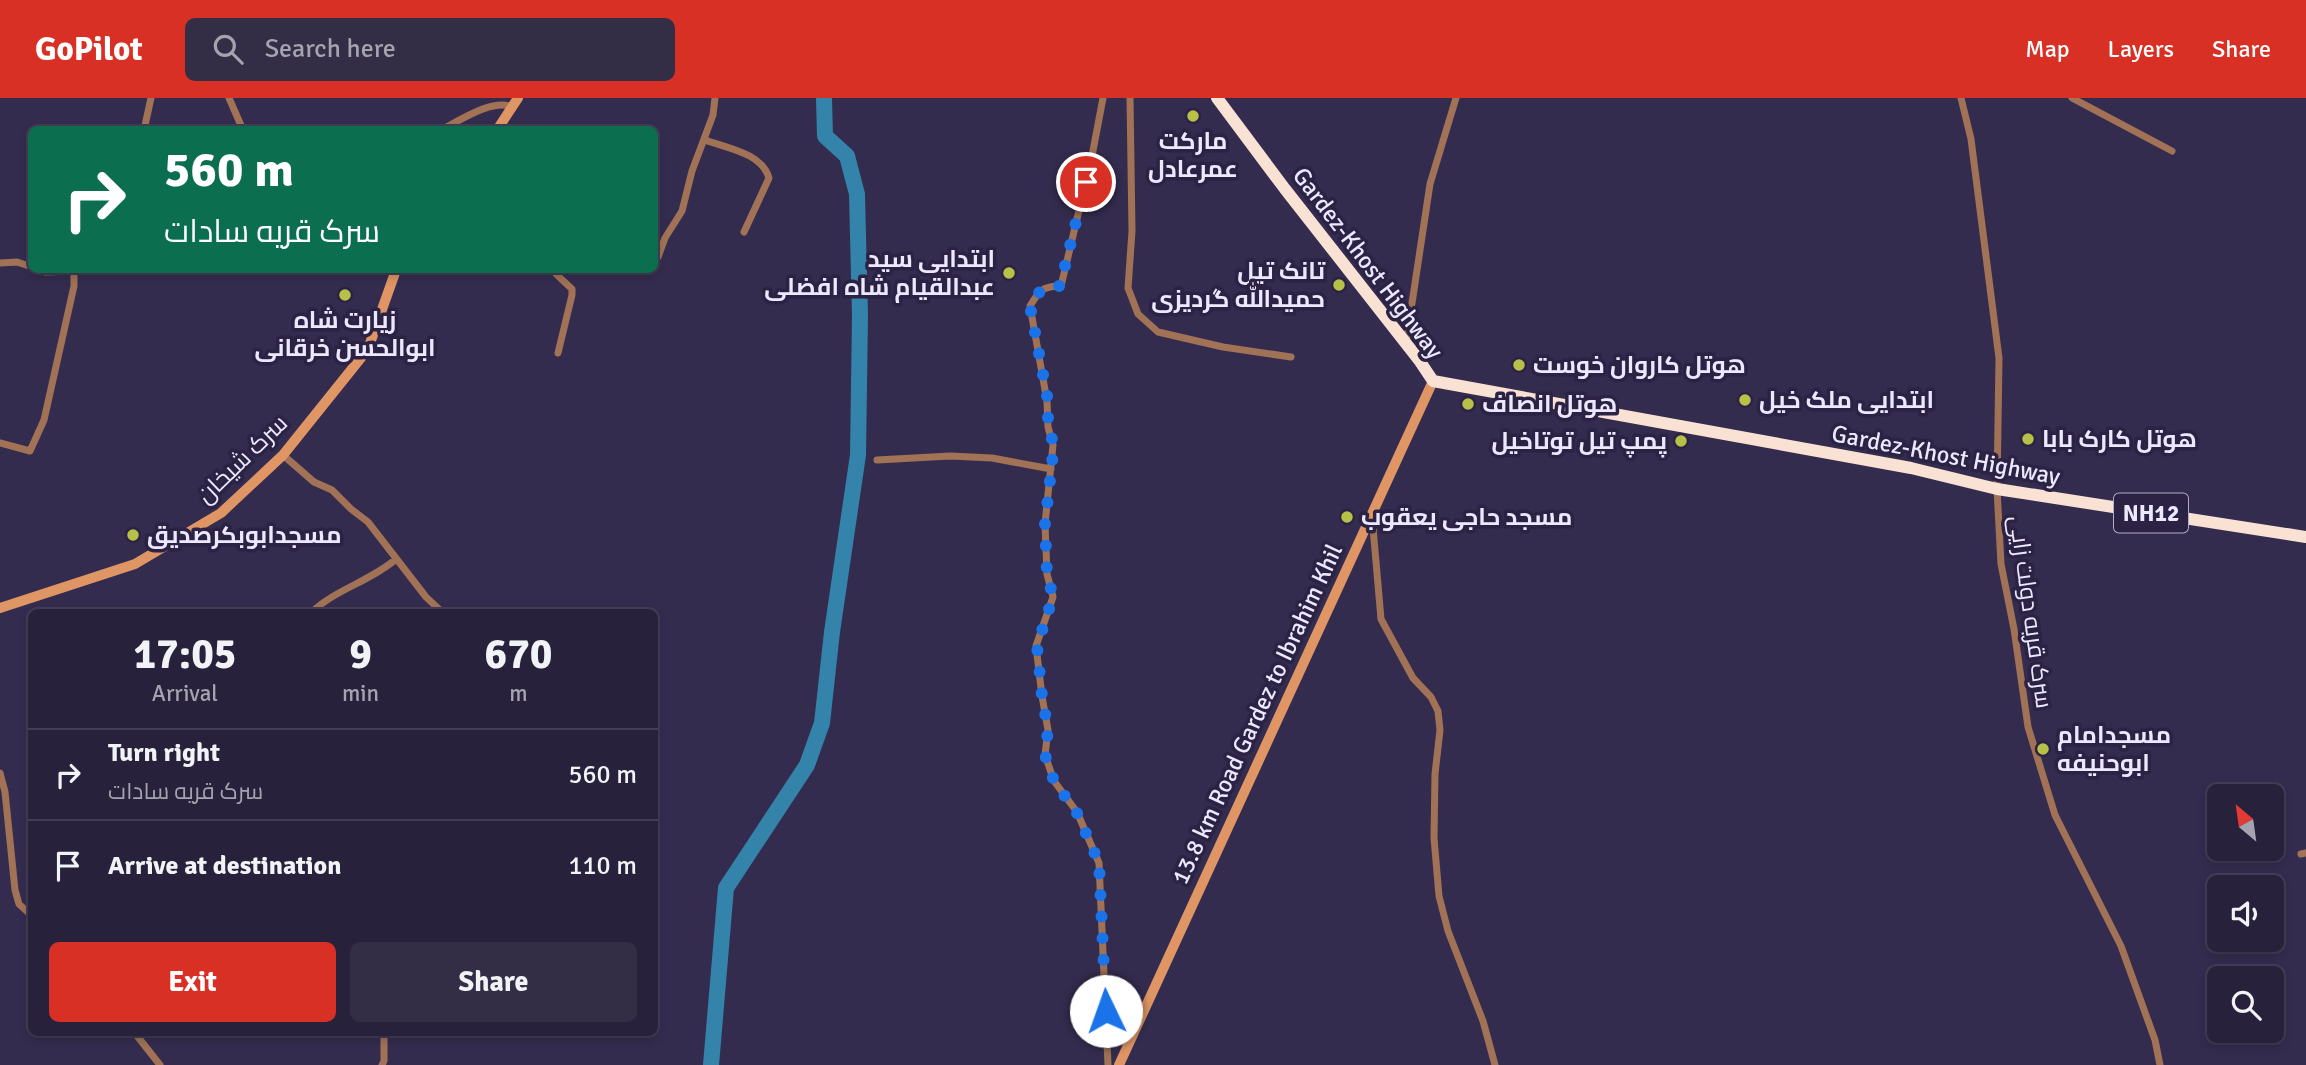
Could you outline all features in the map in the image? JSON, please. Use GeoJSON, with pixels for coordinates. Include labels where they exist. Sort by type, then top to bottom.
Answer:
{"type":"FeatureCollection","features":[{"type":"Feature","properties":{"kind":"highway","name":"Gardez-Khost Highway"},"geometry":{"type":"LineString","coordinates":[[1217,98],[1433,381],[1911,468],[1997,489],[2306,537]]}},
{"type":"Feature","properties":{"kind":"street"},"geometry":{"type":"LineString","coordinates":[[145,126],[151,98]]}},
{"type":"Feature","properties":{"kind":"street"},"geometry":{"type":"LineString","coordinates":[[229,98],[241,126]]}},
{"type":"Feature","properties":{"kind":"street"},"geometry":{"type":"LineString","coordinates":[[658,257],[665,238],[681,211],[713,115],[715,98]]}},
{"type":"Feature","properties":{"kind":"street"},"geometry":{"type":"LineString","coordinates":[[1103,98],[1092,156],[1060,286],[1040,289],[1030,306],[1048,401],[1048,427],[1054,445],[1046,498],[1046,557],[1053,597],[1037,646],[1048,730],[1045,755],[1054,781],[1077,813],[1099,863],[1108,1065]]}},
{"type":"Feature","properties":{"kind":"street"},"geometry":{"type":"LineString","coordinates":[[1129,98],[1132,231],[1128,288],[1138,314],[1158,332],[1223,347],[1291,357]]}},
{"type":"Feature","properties":{"kind":"street"},"geometry":{"type":"LineString","coordinates":[[1406,344],[1430,184],[1455,98]]}},
{"type":"Feature","properties":{"kind":"street","name":"سرک قریه دولت زایی"},"geometry":{"type":"LineString","coordinates":[[1961,98],[1971,139],[1999,358],[1997,489],[2001,565],[2014,629],[2028,727],[2054,815],[2121,946],[2155,1040],[2160,1065]]}},
{"type":"Feature","properties":{"kind":"street"},"geometry":{"type":"LineString","coordinates":[[2073,98],[2172,150]]}},
{"type":"Feature","properties":{"kind":"street"},"geometry":{"type":"LineString","coordinates":[[449,126],[492,105],[515,102]]}},
{"type":"Feature","properties":{"kind":"street"},"geometry":{"type":"LineString","coordinates":[[500,126],[515,102]]}},
{"type":"Feature","properties":{"kind":"street"},"geometry":{"type":"LineString","coordinates":[[705,140],[758,160],[769,173],[744,232]]}},
{"type":"Feature","properties":{"kind":"street"},"geometry":{"type":"LineString","coordinates":[[0,263],[18,262],[28,266]]}},
{"type":"Feature","properties":{"kind":"street"},"geometry":{"type":"LineString","coordinates":[[0,443],[30,451],[44,421],[74,286],[74,273]]}},
{"type":"Feature","properties":{"kind":"street","name":"سرک شیخان"},"geometry":{"type":"LineString","coordinates":[[0,608],[135,564],[221,513],[283,455],[368,349],[395,273]]}},
{"type":"Feature","properties":{"kind":"street"},"geometry":{"type":"LineString","coordinates":[[556,273],[572,289],[558,353]]}},
{"type":"Feature","properties":{"kind":"street","name":"13.8 km Road Gardez to Ibrahim Khil"},"geometry":{"type":"LineString","coordinates":[[1119,1065],[1433,381]]}},
{"type":"Feature","properties":{"kind":"street"},"geometry":{"type":"LineString","coordinates":[[283,455],[314,482],[332,490],[368,522],[426,597],[439,609]]}},
{"type":"Feature","properties":{"kind":"street"},"geometry":{"type":"LineString","coordinates":[[877,460],[950,456],[992,458],[1051,469]]}},
{"type":"Feature","properties":{"kind":"street"},"geometry":{"type":"LineString","coordinates":[[1372,513],[1381,619],[1413,678],[1431,697],[1438,711],[1440,730],[1435,774],[1434,838],[1439,896],[1448,931],[1483,1021],[1494,1065]]}},
{"type":"Feature","properties":{"kind":"street"},"geometry":{"type":"LineString","coordinates":[[315,609],[397,559]]}},
{"type":"Feature","properties":{"kind":"street"},"geometry":{"type":"LineString","coordinates":[[0,773],[5,792],[15,890],[19,904],[28,912]]}},
{"type":"Feature","properties":{"kind":"street"},"geometry":{"type":"LineString","coordinates":[[137,1036],[160,1065]]}},
{"type":"Feature","properties":{"kind":"street"},"geometry":{"type":"LineString","coordinates":[[382,1065],[384,1036]]}},
{"type":"Feature","properties":{"kind":"waterway"},"geometry":{"type":"LineString","coordinates":[[711,1065],[726,888],[807,765],[822,723],[832,632],[858,455],[860,316],[857,194],[847,156],[825,136],[824,98]]}},
{"type":"Feature","properties":{"kind":"place","name":"مارکت عمرعادل"},"geometry":{"type":"Point","coordinates":[1193,116]}},
{"type":"Feature","properties":{"kind":"place","name":"ابتدایی سید عبدالقیام شاه افضلی"},"geometry":{"type":"Point","coordinates":[1009,273]}},
{"type":"Feature","properties":{"kind":"place","name":"تانک تیل حمیدالله گردیزی"},"geometry":{"type":"Point","coordinates":[1339,285]}},
{"type":"Feature","properties":{"kind":"place","name":"زیارت شاه ابوالحسن خرقانی"},"geometry":{"type":"Point","coordinates":[345,295]}},
{"type":"Feature","properties":{"kind":"place","name":"هوتل کاروان خوست"},"geometry":{"type":"Point","coordinates":[1519,365]}},
{"type":"Feature","properties":{"kind":"place","name":"ابتدایی ملک خیل"},"geometry":{"type":"Point","coordinates":[1745,400]}},
{"type":"Feature","properties":{"kind":"place","name":"هوتل انصاف"},"geometry":{"type":"Point","coordinates":[1468,404]}},
{"type":"Feature","properties":{"kind":"place","name":"هوتل کارک بابا"},"geometry":{"type":"Point","coordinates":[2028,439]}},
{"type":"Feature","properties":{"kind":"place","name":"پمپ تیل توتاخیل"},"geometry":{"type":"Point","coordinates":[1681,441]}},
{"type":"Feature","properties":{"kind":"place","name":"مسجد حاجی یعقوب"},"geometry":{"type":"Point","coordinates":[1347,517]}},
{"type":"Feature","properties":{"kind":"place","name":"مسجدابوبکرصدیق"},"geometry":{"type":"Point","coordinates":[133,535]}},
{"type":"Feature","properties":{"kind":"place","name":"مسجدامام ابوحنیفه"},"geometry":{"type":"Point","coordinates":[2043,749]}},
{"type":"Feature","properties":{"kind":"route"},"geometry":{"type":"LineString","coordinates":[[1086,182],[1060,286],[1040,289],[1030,306],[1048,401],[1048,427],[1054,445],[1045,524],[1047,574],[1053,597],[1037,646],[1048,730],[1045,755],[1054,781],[1077,813],[1099,863],[1106,1011]]}}]}
